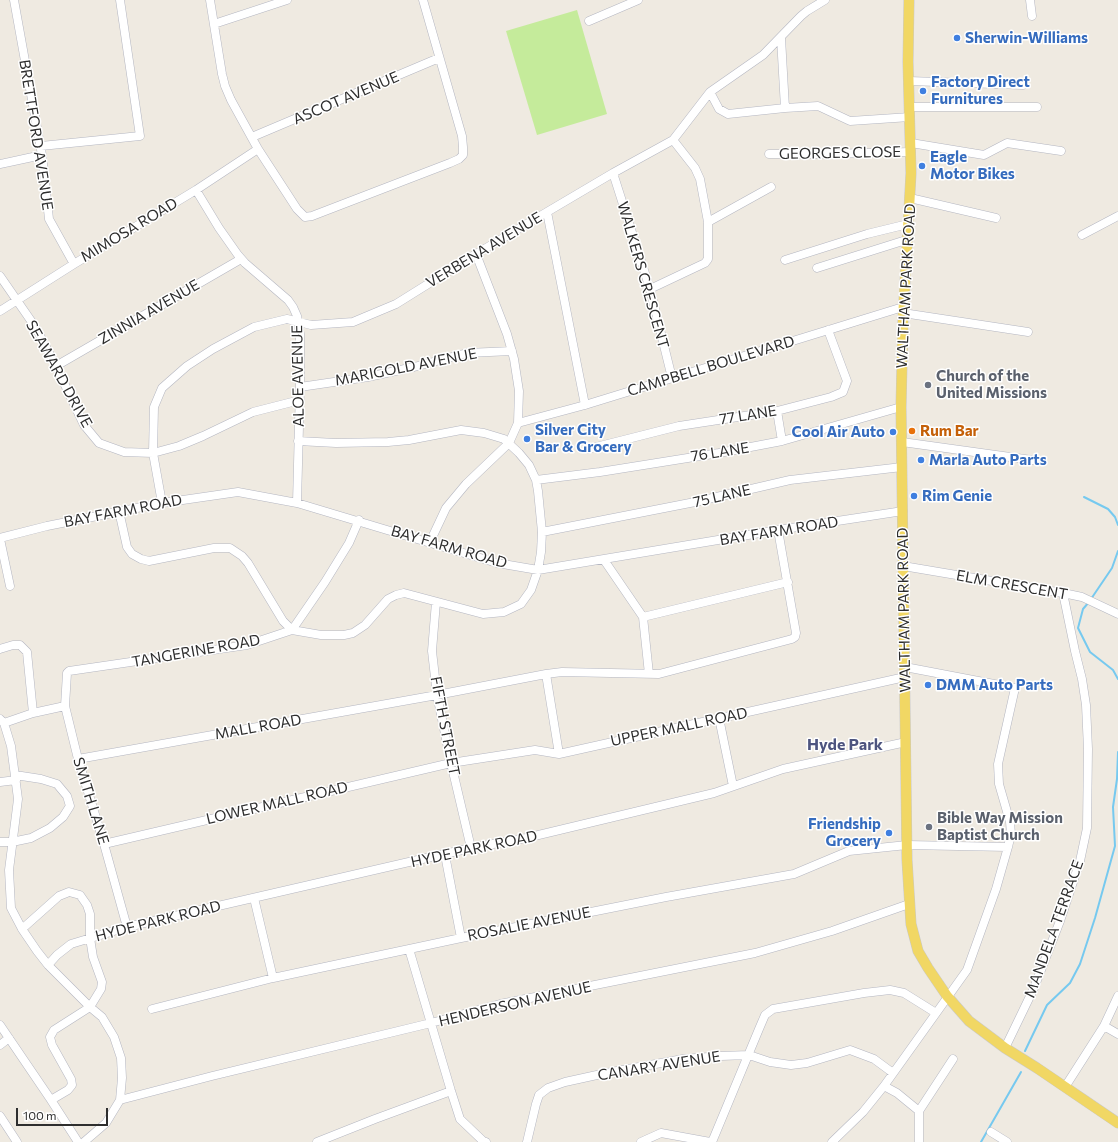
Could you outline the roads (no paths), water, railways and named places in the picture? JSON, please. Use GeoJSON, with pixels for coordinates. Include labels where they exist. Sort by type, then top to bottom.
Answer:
{"type":"FeatureCollection","features":[{"type":"Feature","properties":{"kind":"main road","name":"WALTHAM PARK ROAD"},"geometry":{"type":"LineString","coordinates":[[909,0],[908,62],[911,147],[910,198],[906,240],[901,407],[907,845],[911,924],[918,951],[928,968],[947,996],[969,1021],[1005,1048],[1118,1123]]}},
{"type":"Feature","properties":{"kind":"street","name":"BRETTFORD AVENUE"},"geometry":{"type":"LineString","coordinates":[[14,0],[41,146],[49,219],[74,264]]}},
{"type":"Feature","properties":{"kind":"street"},"geometry":{"type":"LineString","coordinates":[[41,146],[140,136],[120,0]]}},
{"type":"Feature","properties":{"kind":"street"},"geometry":{"type":"LineString","coordinates":[[210,0],[225,86],[231,100],[258,150],[297,209],[305,217],[318,214],[459,159],[462,155],[462,136],[422,0]]}},
{"type":"Feature","properties":{"kind":"street"},"geometry":{"type":"LineString","coordinates":[[214,24],[287,0]]}},
{"type":"Feature","properties":{"kind":"street"},"geometry":{"type":"LineString","coordinates":[[589,21],[638,0]]}},
{"type":"Feature","properties":{"kind":"street","name":"VERBENA AVENUE"},"geometry":{"type":"LineString","coordinates":[[153,453],[154,407],[162,388],[187,366],[254,327],[287,319],[311,325],[353,322],[396,304],[546,212],[673,140],[710,92],[763,55],[807,11],[825,0]]}},
{"type":"Feature","properties":{"kind":"street"},"geometry":{"type":"LineString","coordinates":[[1030,0],[1032,16]]}},
{"type":"Feature","properties":{"kind":"street"},"geometry":{"type":"LineString","coordinates":[[781,38],[785,108]]}},
{"type":"Feature","properties":{"kind":"street","name":"ASCOT AVENUE"},"geometry":{"type":"LineString","coordinates":[[252,137],[440,58]]}},
{"type":"Feature","properties":{"kind":"street"},"geometry":{"type":"LineString","coordinates":[[909,81],[1023,85]]}},
{"type":"Feature","properties":{"kind":"street"},"geometry":{"type":"LineString","coordinates":[[710,92],[719,109],[724,113],[818,106],[850,122],[910,112],[1037,107]]}},
{"type":"Feature","properties":{"kind":"street"},"geometry":{"type":"LineString","coordinates":[[650,289],[705,263],[708,259],[708,222],[700,179],[695,168],[673,140]]}},
{"type":"Feature","properties":{"kind":"street","name":"GEORGES CLOSE"},"geometry":{"type":"LineString","coordinates":[[769,154],[822,154],[911,147],[984,155],[1007,143],[1061,151]]}},
{"type":"Feature","properties":{"kind":"street","name":"MIMOSA ROAD"},"geometry":{"type":"LineString","coordinates":[[0,311],[258,150]]}},
{"type":"Feature","properties":{"kind":"street"},"geometry":{"type":"LineString","coordinates":[[0,164],[42,155]]}},
{"type":"Feature","properties":{"kind":"street","name":"WALKERS CRESCENT"},"geometry":{"type":"LineString","coordinates":[[613,173],[650,289],[672,378]]}},
{"type":"Feature","properties":{"kind":"street"},"geometry":{"type":"LineString","coordinates":[[708,222],[771,187]]}},
{"type":"Feature","properties":{"kind":"street","name":"ALOE AVENUE"},"geometry":{"type":"LineString","coordinates":[[196,190],[219,228],[241,259],[288,300],[295,310],[299,322],[300,400],[297,503]]}},
{"type":"Feature","properties":{"kind":"street"},"geometry":{"type":"LineString","coordinates":[[910,198],[996,218]]}},
{"type":"Feature","properties":{"kind":"street"},"geometry":{"type":"LineString","coordinates":[[546,212],[585,405]]}},
{"type":"Feature","properties":{"kind":"street"},"geometry":{"type":"LineString","coordinates":[[1082,235],[1118,216]]}},
{"type":"Feature","properties":{"kind":"street"},"geometry":{"type":"LineString","coordinates":[[785,260],[867,234],[908,224]]}},
{"type":"Feature","properties":{"kind":"street"},"geometry":{"type":"LineString","coordinates":[[817,268],[906,240]]}},
{"type":"Feature","properties":{"kind":"street"},"geometry":{"type":"LineString","coordinates":[[430,542],[446,508],[466,484],[509,443],[518,423],[519,391],[512,351],[507,334],[476,254]]}},
{"type":"Feature","properties":{"kind":"street","name":"ZINNIA AVENUE"},"geometry":{"type":"LineString","coordinates":[[56,366],[241,259]]}},
{"type":"Feature","properties":{"kind":"street","name":"SEAWARD DRIVE"},"geometry":{"type":"LineString","coordinates":[[0,276],[36,328],[84,425],[99,444],[124,452],[153,453],[179,446],[253,412],[300,400]]}},
{"type":"Feature","properties":{"kind":"street"},"geometry":{"type":"LineString","coordinates":[[903,310],[1028,332]]}},
{"type":"Feature","properties":{"kind":"street","name":"CAMPBELL BOULEVARD"},"geometry":{"type":"LineString","coordinates":[[518,423],[585,405],[828,330],[903,310]]}},
{"type":"Feature","properties":{"kind":"street","name":"77 LANE"},"geometry":{"type":"LineString","coordinates":[[588,449],[679,426],[777,411],[831,397],[843,392],[847,381],[828,330]]}},
{"type":"Feature","properties":{"kind":"street","name":"MARIGOLD AVENUE"},"geometry":{"type":"LineString","coordinates":[[300,387],[368,377],[414,368],[467,353],[512,351]]}},
{"type":"Feature","properties":{"kind":"street","name":"76 LANE"},"geometry":{"type":"LineString","coordinates":[[536,480],[600,472],[664,460],[719,453],[782,441],[901,407]]}},
{"type":"Feature","properties":{"kind":"street"},"geometry":{"type":"LineString","coordinates":[[777,411],[782,441]]}},
{"type":"Feature","properties":{"kind":"street"},"geometry":{"type":"LineString","coordinates":[[119,511],[127,547],[132,554],[141,559],[148,561],[214,548],[230,548],[242,556],[248,563],[283,622],[292,630],[321,635],[344,635],[353,633],[365,625],[388,599],[404,593],[483,614],[504,612],[521,604],[531,590],[538,570],[542,532],[540,504],[536,480],[529,465],[509,443],[494,435],[472,430],[461,430],[408,440],[388,442],[298,441]]}},
{"type":"Feature","properties":{"kind":"street"},"geometry":{"type":"LineString","coordinates":[[902,442],[1039,461]]}},
{"type":"Feature","properties":{"kind":"street"},"geometry":{"type":"LineString","coordinates":[[153,453],[162,502]]}},
{"type":"Feature","properties":{"kind":"street","name":"75 LANE"},"geometry":{"type":"LineString","coordinates":[[542,532],[695,502],[790,480],[902,467]]}},
{"type":"Feature","properties":{"kind":"street","name":"BAY FARM ROAD"},"geometry":{"type":"LineString","coordinates":[[0,539],[47,526],[162,502],[238,492],[297,503],[359,520],[497,562],[538,570],[903,511]]}},
{"type":"Feature","properties":{"kind":"street"},"geometry":{"type":"LineString","coordinates":[[292,630],[345,550],[359,520]]}},
{"type":"Feature","properties":{"kind":"street","name":"MALL ROAD"},"geometry":{"type":"LineString","coordinates":[[78,759],[546,674],[562,672],[659,674],[792,639],[795,637],[796,633],[778,530]]}},
{"type":"Feature","properties":{"kind":"street"},"geometry":{"type":"LineString","coordinates":[[0,539],[10,586]]}},
{"type":"Feature","properties":{"kind":"street"},"geometry":{"type":"LineString","coordinates":[[604,560],[643,617],[649,674]]}},
{"type":"Feature","properties":{"kind":"street","name":"ELM CRESCENT"},"geometry":{"type":"LineString","coordinates":[[903,566],[1082,597],[1118,614]]}},
{"type":"Feature","properties":{"kind":"street"},"geometry":{"type":"LineString","coordinates":[[643,617],[788,582]]}},
{"type":"Feature","properties":{"kind":"street","name":"MANDELA TERRACE"},"geometry":{"type":"LineString","coordinates":[[1005,1048],[1034,988],[1060,922],[1080,860],[1087,828],[1088,749],[1086,705],[1082,679],[1063,593]]}},
{"type":"Feature","properties":{"kind":"street","name":"FIFTH STREET"},"geometry":{"type":"LineString","coordinates":[[436,602],[432,651],[437,695],[471,848]]}},
{"type":"Feature","properties":{"kind":"street","name":"TANGERINE ROAD"},"geometry":{"type":"LineString","coordinates":[[67,673],[69,671],[247,645],[292,630]]}},
{"type":"Feature","properties":{"kind":"street"},"geometry":{"type":"LineString","coordinates":[[0,649],[13,645],[20,646],[26,652],[33,713]]}},
{"type":"Feature","properties":{"kind":"street"},"geometry":{"type":"LineString","coordinates":[[832,1142],[863,1112],[884,1086],[967,970],[996,889],[1008,847],[1010,822],[999,784],[998,764],[1004,731],[1015,688],[905,672]]}},
{"type":"Feature","properties":{"kind":"street","name":"UPPER MALL ROAD"},"geometry":{"type":"LineString","coordinates":[[451,763],[535,750],[559,754],[719,718],[905,672]]}},
{"type":"Feature","properties":{"kind":"street","name":"SMITH LANE"},"geometry":{"type":"LineString","coordinates":[[67,673],[65,706],[78,759],[127,927]]}},
{"type":"Feature","properties":{"kind":"street"},"geometry":{"type":"LineString","coordinates":[[546,674],[559,754]]}},
{"type":"Feature","properties":{"kind":"street"},"geometry":{"type":"LineString","coordinates":[[65,706],[33,713],[3,726],[16,778],[18,799],[9,870],[11,908],[22,929],[48,965],[102,1017],[114,1037],[121,1058],[122,1078],[120,1100],[106,1123],[84,1142]]}},
{"type":"Feature","properties":{"kind":"street"},"geometry":{"type":"LineString","coordinates":[[719,718],[733,786]]}},
{"type":"Feature","properties":{"kind":"street","name":"HYDE PARK ROAD"},"geometry":{"type":"LineString","coordinates":[[48,965],[57,955],[71,944],[127,927],[471,848],[526,838],[714,793],[783,769],[906,742]]}},
{"type":"Feature","properties":{"kind":"street","name":"LOWER MALL ROAD"},"geometry":{"type":"LineString","coordinates":[[104,844],[451,763]]}},
{"type":"Feature","properties":{"kind":"street"},"geometry":{"type":"LineString","coordinates":[[0,782],[16,778],[41,779],[58,784],[66,796],[70,806],[63,817],[50,828],[31,838],[12,842],[0,842]]}},
{"type":"Feature","properties":{"kind":"street","name":"ROSALIE AVENUE"},"geometry":{"type":"LineString","coordinates":[[152,1009],[273,978],[461,938],[666,897],[794,874],[849,851],[907,845],[1008,847]]}},
{"type":"Feature","properties":{"kind":"street"},"geometry":{"type":"LineString","coordinates":[[445,855],[461,938]]}},
{"type":"Feature","properties":{"kind":"street"},"geometry":{"type":"LineString","coordinates":[[22,929],[59,896],[69,892],[80,895],[87,905],[90,914],[90,938],[93,957],[102,982],[101,989],[90,1007],[54,1030],[50,1037],[52,1045],[71,1079],[72,1085],[68,1090],[51,1100]]}},
{"type":"Feature","properties":{"kind":"street"},"geometry":{"type":"LineString","coordinates":[[254,898],[273,978]]}},
{"type":"Feature","properties":{"kind":"street","name":"HENDERSON AVENUE"},"geometry":{"type":"LineString","coordinates":[[120,1100],[431,1023],[500,1004],[755,953],[832,931],[909,904]]}},
{"type":"Feature","properties":{"kind":"street"},"geometry":{"type":"LineString","coordinates":[[409,949],[460,1118],[483,1142],[486,1142]]}},
{"type":"Feature","properties":{"kind":"street"},"geometry":{"type":"LineString","coordinates":[[642,1142],[661,1133],[711,1142],[765,1015],[773,1009],[857,994],[890,990],[904,993],[936,1013]]}},
{"type":"Feature","properties":{"kind":"street"},"geometry":{"type":"LineString","coordinates":[[1065,1087],[1104,1026],[1118,996]]}},
{"type":"Feature","properties":{"kind":"street"},"geometry":{"type":"LineString","coordinates":[[0,1025],[78,1142]]}},
{"type":"Feature","properties":{"kind":"street"},"geometry":{"type":"LineString","coordinates":[[1104,1026],[1118,1034]]}},
{"type":"Feature","properties":{"kind":"street"},"geometry":{"type":"LineString","coordinates":[[0,1045],[9,1038]]}},
{"type":"Feature","properties":{"kind":"street","name":"CANARY AVENUE"},"geometry":{"type":"LineString","coordinates":[[527,1142],[539,1095],[548,1088],[565,1082],[683,1059],[749,1055],[770,1062],[791,1065],[807,1063],[850,1050],[874,1059],[893,1073]]}},
{"type":"Feature","properties":{"kind":"street"},"geometry":{"type":"LineString","coordinates":[[919,1142],[919,1111],[953,1059]]}},
{"type":"Feature","properties":{"kind":"street"},"geometry":{"type":"LineString","coordinates":[[884,1086],[897,1093],[919,1111]]}},
{"type":"Feature","properties":{"kind":"street"},"geometry":{"type":"LineString","coordinates":[[317,1142],[451,1091]]}},
{"type":"Feature","properties":{"kind":"street"},"geometry":{"type":"LineString","coordinates":[[0,1116],[17,1142]]}},
{"type":"Feature","properties":{"kind":"street"},"geometry":{"type":"LineString","coordinates":[[991,1132],[1007,1142]]}},
{"type":"Feature","properties":{"kind":"waterway"},"geometry":{"type":"LineString","coordinates":[[1084,497],[1108,509],[1115,517],[1118,525]]}},
{"type":"Feature","properties":{"kind":"waterway"},"geometry":{"type":"LineString","coordinates":[[1091,599],[1112,568],[1118,551]]}},
{"type":"Feature","properties":{"kind":"waterway"},"geometry":{"type":"LineString","coordinates":[[1089,602],[1083,609],[1078,628],[1090,652],[1113,670],[1118,679]]}},
{"type":"Feature","properties":{"kind":"waterway"},"geometry":{"type":"LineString","coordinates":[[1025,1051],[1047,1005],[1070,983],[1080,964],[1095,918],[1115,846],[1113,807],[1117,779],[1118,752]]}},
{"type":"Feature","properties":{"kind":"waterway"},"geometry":{"type":"LineString","coordinates":[[981,1142],[1021,1072]]}},
{"type":"Feature","properties":{"kind":"place","name":"Sherwin-Williams"},"geometry":{"type":"Point","coordinates":[957,38]}},
{"type":"Feature","properties":{"kind":"place","name":"Factory Direct Furnitures"},"geometry":{"type":"Point","coordinates":[923,91]}},
{"type":"Feature","properties":{"kind":"place","name":"Eagle Motor Bikes"},"geometry":{"type":"Point","coordinates":[922,166]}},
{"type":"Feature","properties":{"kind":"place","name":"Church of the United Missions"},"geometry":{"type":"Point","coordinates":[928,385]}},
{"type":"Feature","properties":{"kind":"place","name":"Rum Bar"},"geometry":{"type":"Point","coordinates":[912,431]}},
{"type":"Feature","properties":{"kind":"place","name":"Cool Air Auto"},"geometry":{"type":"Point","coordinates":[893,432]}},
{"type":"Feature","properties":{"kind":"place","name":"Silver City Bar & Grocery"},"geometry":{"type":"Point","coordinates":[527,439]}},
{"type":"Feature","properties":{"kind":"place","name":"Marla Auto Parts"},"geometry":{"type":"Point","coordinates":[921,460]}},
{"type":"Feature","properties":{"kind":"place","name":"Rim Genie"},"geometry":{"type":"Point","coordinates":[914,496]}},
{"type":"Feature","properties":{"kind":"place","name":"DMM Auto Parts"},"geometry":{"type":"Point","coordinates":[928,685]}},
{"type":"Feature","properties":{"kind":"place","name":"Bible Way Mission Baptist Church"},"geometry":{"type":"Point","coordinates":[929,827]}},
{"type":"Feature","properties":{"kind":"place","name":"Friendship Grocery"},"geometry":{"type":"Point","coordinates":[889,833]}},
{"type":"Feature","properties":{"kind":"district","name":"Hyde Park"},"geometry":{"type":"Point","coordinates":[845,745]}}]}
